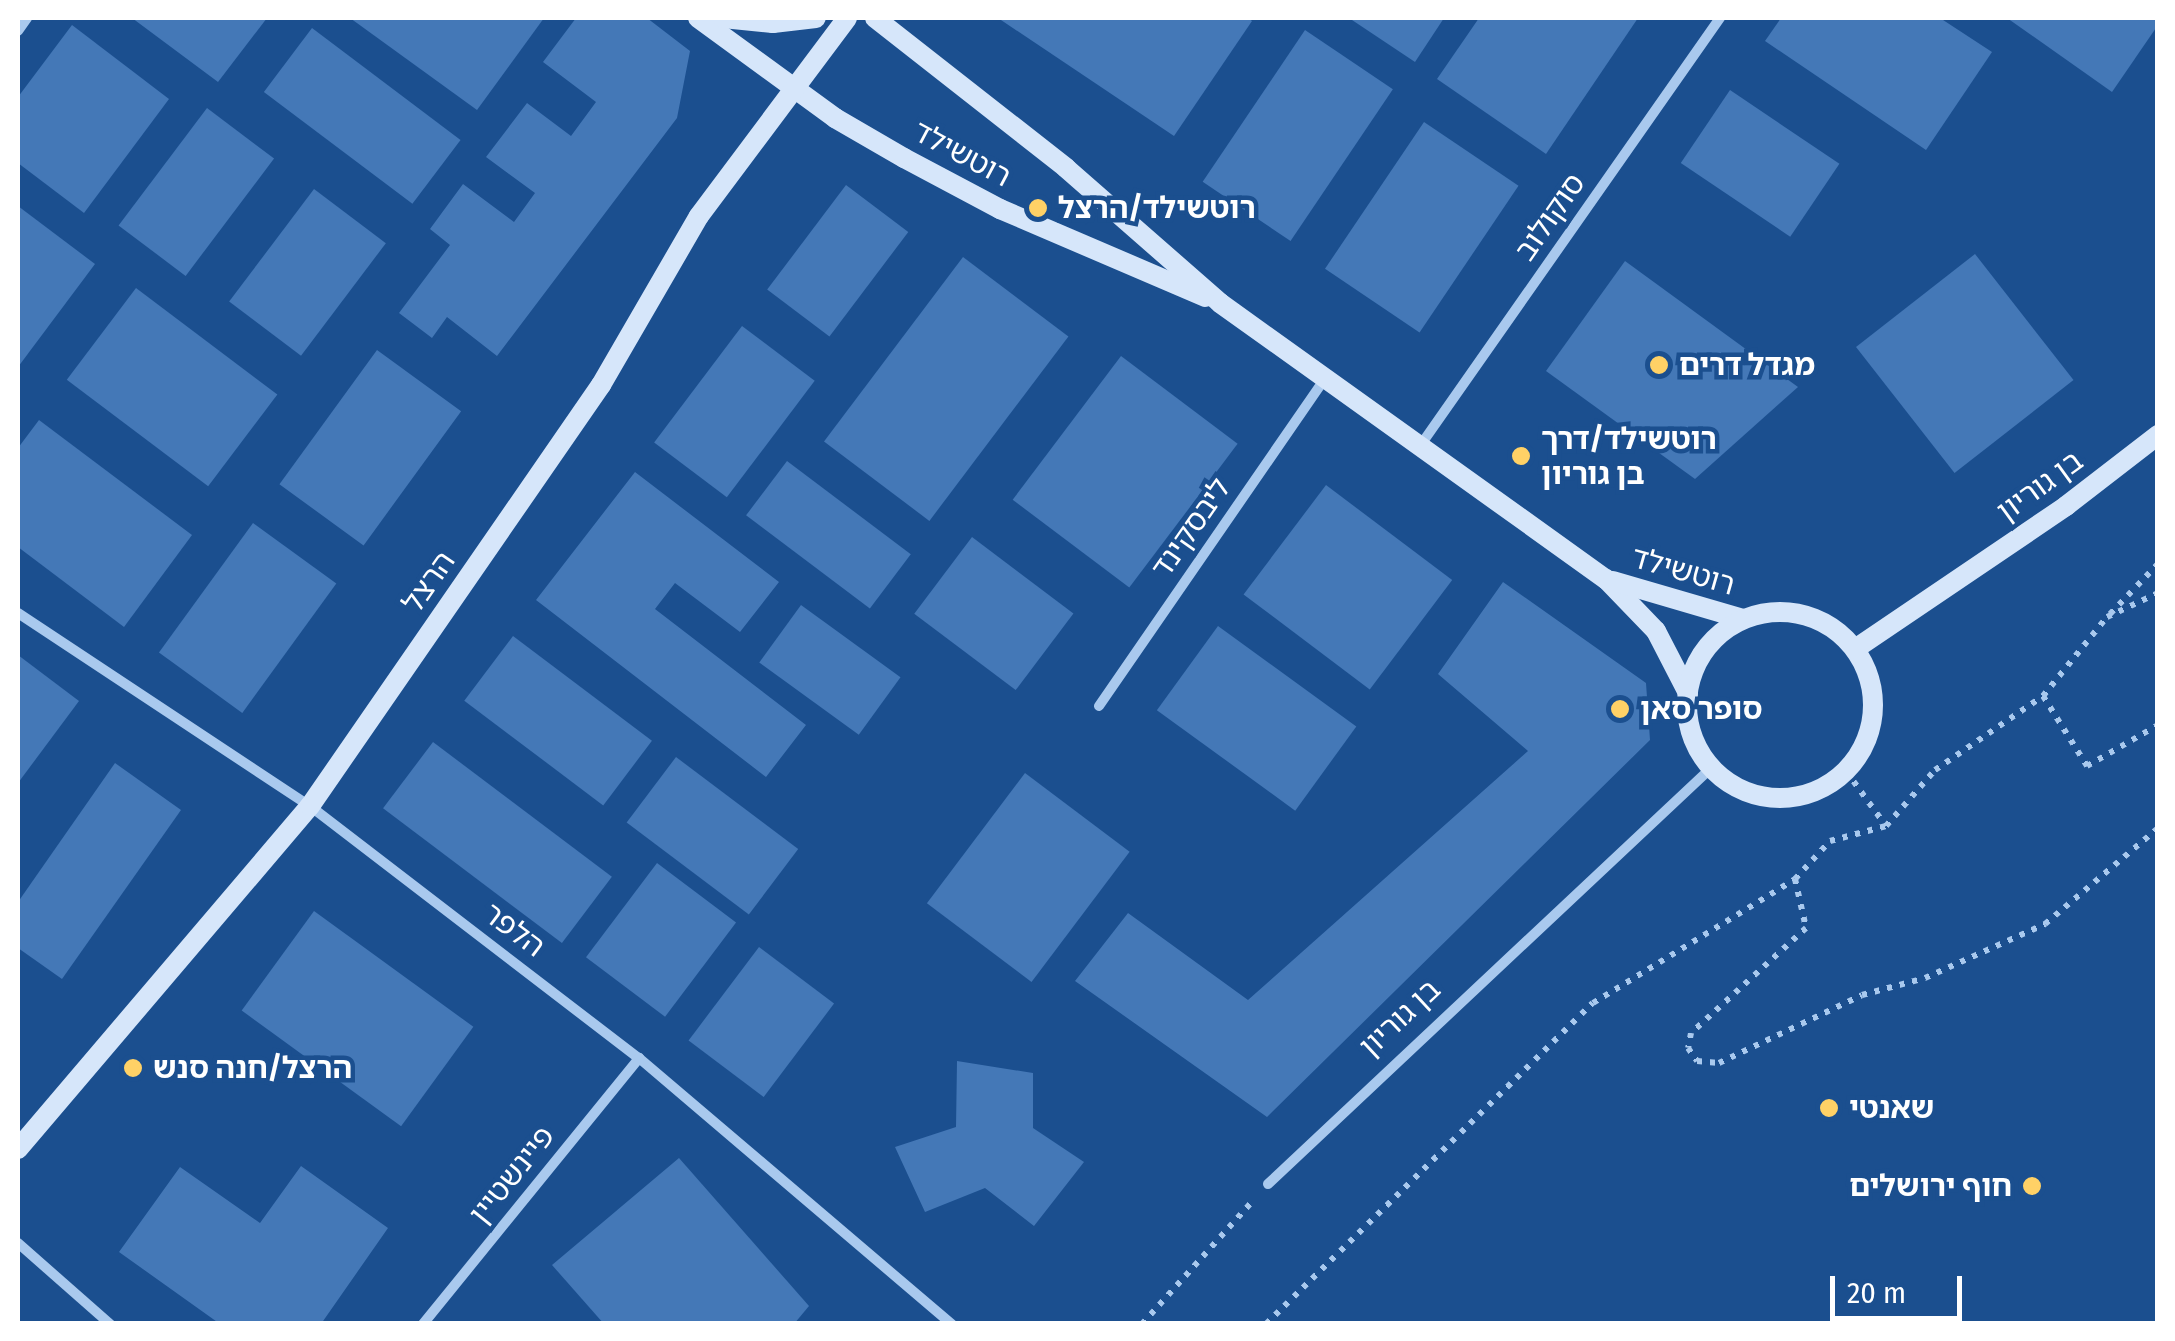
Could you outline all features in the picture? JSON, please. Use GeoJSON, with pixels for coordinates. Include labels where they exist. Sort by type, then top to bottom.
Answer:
{"type":"FeatureCollection","features":[{"type":"Feature","properties":{"kind":"street"},"geometry":{"type":"LineString","coordinates":[[18,32],[27,18]]}},
{"type":"Feature","properties":{"kind":"street","name":"רוטשילד"},"geometry":{"type":"LineString","coordinates":[[698,18],[792,87],[1000,209],[1220,303]]}},
{"type":"Feature","properties":{"kind":"street"},"geometry":{"type":"LineString","coordinates":[[723,18],[772,23],[816,18]]}},
{"type":"Feature","properties":{"kind":"street","name":"הרצל"},"geometry":{"type":"LineString","coordinates":[[18,1149],[310,806],[601,385],[698,216],[847,18]]}},
{"type":"Feature","properties":{"kind":"street","name":"רוטשילד"},"geometry":{"type":"LineString","coordinates":[[876,18],[1066,168],[1220,303],[1606,579],[1656,631],[1688,693]]}},
{"type":"Feature","properties":{"kind":"street","name":"סוקולוב"},"geometry":{"type":"LineString","coordinates":[[1420,446],[1720,18]]}},
{"type":"Feature","properties":{"kind":"street","name":"ליבסקינד"},"geometry":{"type":"LineString","coordinates":[[1099,706],[1325,379]]}},
{"type":"Feature","properties":{"kind":"street","name":"בן גוריון"},"geometry":{"type":"LineString","coordinates":[[1855,648],[2066,506],[2158,435]]}},
{"type":"Feature","properties":{"kind":"street","name":"רוטשילד"},"geometry":{"type":"LineString","coordinates":[[1606,579],[1743,619]]}},
{"type":"Feature","properties":{"kind":"street","name":"הלפר"},"geometry":{"type":"LineString","coordinates":[[18,613],[310,806],[639,1058],[952,1324]]}},
{"type":"Feature","properties":{"kind":"street"},"geometry":{"type":"LineString","coordinates":[[1797,613],[1829,625],[1855,648],[1870,678],[1874,711],[1866,744],[1846,771],[1815,792],[1778,798],[1741,790],[1711,768],[1693,740],[1688,693],[1706,647],[1743,619],[1797,613]]}},
{"type":"Feature","properties":{"kind":"street","name":"בן גוריון"},"geometry":{"type":"LineString","coordinates":[[1268,1184],[1711,768]]}},
{"type":"Feature","properties":{"kind":"street","name":"פיינשטיין"},"geometry":{"type":"LineString","coordinates":[[423,1324],[639,1058]]}},
{"type":"Feature","properties":{"kind":"street"},"geometry":{"type":"LineString","coordinates":[[18,1243],[110,1324]]}},
{"type":"Feature","properties":{"kind":"path"},"geometry":{"type":"LineString","coordinates":[[1266,1324],[1593,1003],[1794,879],[1830,841],[1886,826],[1934,770],[2042,696],[2107,617],[2158,564]]}},
{"type":"Feature","properties":{"kind":"path"},"geometry":{"type":"LineString","coordinates":[[2107,617],[2158,593]]}},
{"type":"Feature","properties":{"kind":"path"},"geometry":{"type":"LineString","coordinates":[[2042,696],[2086,766],[2158,725]]}},
{"type":"Feature","properties":{"kind":"path"},"geometry":{"type":"LineString","coordinates":[[1846,771],[1886,826]]}},
{"type":"Feature","properties":{"kind":"path"},"geometry":{"type":"LineString","coordinates":[[1794,879],[1806,928],[1691,1033],[1688,1048],[1698,1062],[1719,1063],[1862,995],[1925,978],[2045,924],[2158,828]]}},
{"type":"Feature","properties":{"kind":"path"},"geometry":{"type":"LineString","coordinates":[[1142,1324],[1268,1184]]}},
{"type":"Feature","properties":{"kind":"building"},"geometry":{"type":"Polygon","coordinates":[[[132,18],[267,18],[218,82],[132,18]]]}},
{"type":"Feature","properties":{"kind":"building"},"geometry":{"type":"Polygon","coordinates":[[[350,18],[544,18],[477,110],[350,18]]]}},
{"type":"Feature","properties":{"kind":"building"},"geometry":{"type":"Polygon","coordinates":[[[576,18],[647,18],[690,51],[677,118],[497,356],[447,317],[432,338],[399,313],[450,245],[430,229],[463,184],[514,222],[535,193],[486,157],[527,103],[571,136],[596,102],[543,62],[576,18]]]}},
{"type":"Feature","properties":{"kind":"building"},"geometry":{"type":"Polygon","coordinates":[[[998,18],[1248,18],[1252,21],[1174,136],[998,18]]]}},
{"type":"Feature","properties":{"kind":"building"},"geometry":{"type":"Polygon","coordinates":[[[1349,18],[1444,18],[1415,62],[1349,18]]]}},
{"type":"Feature","properties":{"kind":"building"},"geometry":{"type":"Polygon","coordinates":[[[1479,18],[1638,18],[1546,154],[1437,79],[1479,18]]]}},
{"type":"Feature","properties":{"kind":"building"},"geometry":{"type":"Polygon","coordinates":[[[1781,18],[1940,18],[1992,52],[1926,150],[1765,41],[1781,18]]]}},
{"type":"Feature","properties":{"kind":"building"},"geometry":{"type":"Polygon","coordinates":[[[2007,18],[2158,18],[2158,25],[2112,92],[2007,18]]]}},
{"type":"Feature","properties":{"kind":"building"},"geometry":{"type":"Polygon","coordinates":[[[72,25],[169,99],[84,213],[18,163],[18,97],[72,25]]]}},
{"type":"Feature","properties":{"kind":"building"},"geometry":{"type":"Polygon","coordinates":[[[312,28],[461,140],[412,204],[264,92],[312,28]]]}},
{"type":"Feature","properties":{"kind":"building"},"geometry":{"type":"Polygon","coordinates":[[[1305,30],[1393,89],[1291,241],[1203,182],[1305,30]]]}},
{"type":"Feature","properties":{"kind":"building"},"geometry":{"type":"Polygon","coordinates":[[[1730,90],[1839,164],[1790,237],[1681,163],[1730,90]]]}},
{"type":"Feature","properties":{"kind":"building"},"geometry":{"type":"Polygon","coordinates":[[[207,108],[274,159],[186,276],[119,225],[207,108]]]}},
{"type":"Feature","properties":{"kind":"building"},"geometry":{"type":"Polygon","coordinates":[[[1424,122],[1519,186],[1420,332],[1325,269],[1424,122]]]}},
{"type":"Feature","properties":{"kind":"building"},"geometry":{"type":"Polygon","coordinates":[[[846,185],[908,232],[829,337],[767,290],[846,185]]]}},
{"type":"Feature","properties":{"kind":"building"},"geometry":{"type":"Polygon","coordinates":[[[314,189],[386,243],[301,356],[229,302],[314,189]]]}},
{"type":"Feature","properties":{"kind":"building"},"geometry":{"type":"Polygon","coordinates":[[[18,206],[95,264],[18,367],[18,206]]]}},
{"type":"Feature","properties":{"kind":"building"},"geometry":{"type":"Polygon","coordinates":[[[1975,254],[2074,380],[1955,473],[1856,347],[1975,254]]]}},
{"type":"Feature","properties":{"kind":"building"},"geometry":{"type":"Polygon","coordinates":[[[963,257],[1068,336],[929,521],[824,441],[963,257]]]}},
{"type":"Feature","properties":{"kind":"building","name":"מגדל דרים"},"geometry":{"type":"Polygon","coordinates":[[[1625,261],[1798,387],[1695,479],[1546,371],[1625,261]]]}},
{"type":"Feature","properties":{"kind":"building"},"geometry":{"type":"Polygon","coordinates":[[[136,288],[277,395],[208,486],[67,380],[136,288]]]}},
{"type":"Feature","properties":{"kind":"building"},"geometry":{"type":"Polygon","coordinates":[[[742,326],[815,381],[727,497],[654,443],[742,326]]]}},
{"type":"Feature","properties":{"kind":"building"},"geometry":{"type":"Polygon","coordinates":[[[377,350],[461,411],[364,545],[279,484],[377,350]]]}},
{"type":"Feature","properties":{"kind":"building"},"geometry":{"type":"Polygon","coordinates":[[[1121,356],[1238,444],[1129,588],[1013,500],[1121,356]]]}},
{"type":"Feature","properties":{"kind":"building"},"geometry":{"type":"Polygon","coordinates":[[[39,420],[192,535],[124,627],[18,547],[18,448],[39,420]]]}},
{"type":"Feature","properties":{"kind":"building"},"geometry":{"type":"Polygon","coordinates":[[[787,461],[911,554],[870,609],[746,515],[787,461]]]}},
{"type":"Feature","properties":{"kind":"building"},"geometry":{"type":"Polygon","coordinates":[[[635,472],[779,582],[740,632],[675,583],[655,609],[806,725],[766,777],[536,600],[635,472]]]}},
{"type":"Feature","properties":{"kind":"building"},"geometry":{"type":"Polygon","coordinates":[[[1326,485],[1452,580],[1370,689],[1244,594],[1326,485]]]}},
{"type":"Feature","properties":{"kind":"building"},"geometry":{"type":"Polygon","coordinates":[[[253,523],[336,584],[242,713],[159,652],[253,523]]]}},
{"type":"Feature","properties":{"kind":"building"},"geometry":{"type":"Polygon","coordinates":[[[972,537],[1073,613],[1016,690],[914,614],[972,537]]]}},
{"type":"Feature","properties":{"kind":"building"},"geometry":{"type":"Polygon","coordinates":[[[1503,582],[1646,683],[1650,740],[1267,1117],[1075,981],[1128,913],[1248,1000],[1528,751],[1438,674],[1503,582]]]}},
{"type":"Feature","properties":{"kind":"building"},"geometry":{"type":"Polygon","coordinates":[[[801,605],[901,677],[859,735],[759,662],[801,605]]]}},
{"type":"Feature","properties":{"kind":"building"},"geometry":{"type":"Polygon","coordinates":[[[1218,626],[1356,727],[1295,811],[1157,710],[1218,626]]]}},
{"type":"Feature","properties":{"kind":"building"},"geometry":{"type":"Polygon","coordinates":[[[513,636],[652,741],[603,805],[464,701],[513,636]]]}},
{"type":"Feature","properties":{"kind":"building"},"geometry":{"type":"Polygon","coordinates":[[[18,655],[79,701],[18,783],[18,655]]]}},
{"type":"Feature","properties":{"kind":"building"},"geometry":{"type":"Polygon","coordinates":[[[433,742],[612,877],[562,943],[383,808],[433,742]]]}},
{"type":"Feature","properties":{"kind":"building"},"geometry":{"type":"Polygon","coordinates":[[[676,757],[798,849],[749,915],[627,822],[676,757]]]}},
{"type":"Feature","properties":{"kind":"building"},"geometry":{"type":"Polygon","coordinates":[[[115,763],[181,810],[62,979],[18,948],[18,902],[115,763]]]}},
{"type":"Feature","properties":{"kind":"building"},"geometry":{"type":"Polygon","coordinates":[[[1025,773],[1130,852],[1032,982],[927,903],[1025,773]]]}},
{"type":"Feature","properties":{"kind":"building"},"geometry":{"type":"Polygon","coordinates":[[[657,863],[736,923],[665,1017],[586,957],[657,863]]]}},
{"type":"Feature","properties":{"kind":"building"},"geometry":{"type":"Polygon","coordinates":[[[314,911],[473,1027],[401,1126],[242,1011],[314,911]]]}},
{"type":"Feature","properties":{"kind":"building"},"geometry":{"type":"Polygon","coordinates":[[[759,947],[834,1004],[764,1097],[689,1040],[759,947]]]}},
{"type":"Feature","properties":{"kind":"building"},"geometry":{"type":"Polygon","coordinates":[[[957,1061],[1033,1073],[1033,1128],[1084,1162],[1034,1226],[985,1188],[925,1212],[895,1147],[956,1127],[957,1061]]]}},
{"type":"Feature","properties":{"kind":"building"},"geometry":{"type":"Polygon","coordinates":[[[679,1158],[809,1306],[794,1324],[604,1324],[552,1265],[679,1158]]]}},
{"type":"Feature","properties":{"kind":"building"},"geometry":{"type":"Polygon","coordinates":[[[301,1166],[388,1228],[321,1324],[220,1324],[119,1252],[180,1167],[260,1223],[301,1166]]]}},
{"type":"Feature","properties":{"kind":"place","name":"רוטשילד/הרצל"},"geometry":{"type":"Point","coordinates":[1038,208]}},
{"type":"Feature","properties":{"kind":"place","name":"מגדל דרים"},"geometry":{"type":"Point","coordinates":[1659,365]}},
{"type":"Feature","properties":{"kind":"place","name":"רוטשילד/דרך בן גוריון"},"geometry":{"type":"Point","coordinates":[1521,456]}},
{"type":"Feature","properties":{"kind":"place","name":"סופר סאן"},"geometry":{"type":"Point","coordinates":[1620,709]}},
{"type":"Feature","properties":{"kind":"place","name":"הרצל/חנה סנש"},"geometry":{"type":"Point","coordinates":[133,1068]}},
{"type":"Feature","properties":{"kind":"place","name":"שאנטי"},"geometry":{"type":"Point","coordinates":[1829,1108]}},
{"type":"Feature","properties":{"kind":"place","name":"חוף ירושלים"},"geometry":{"type":"Point","coordinates":[2032,1186]}}]}
